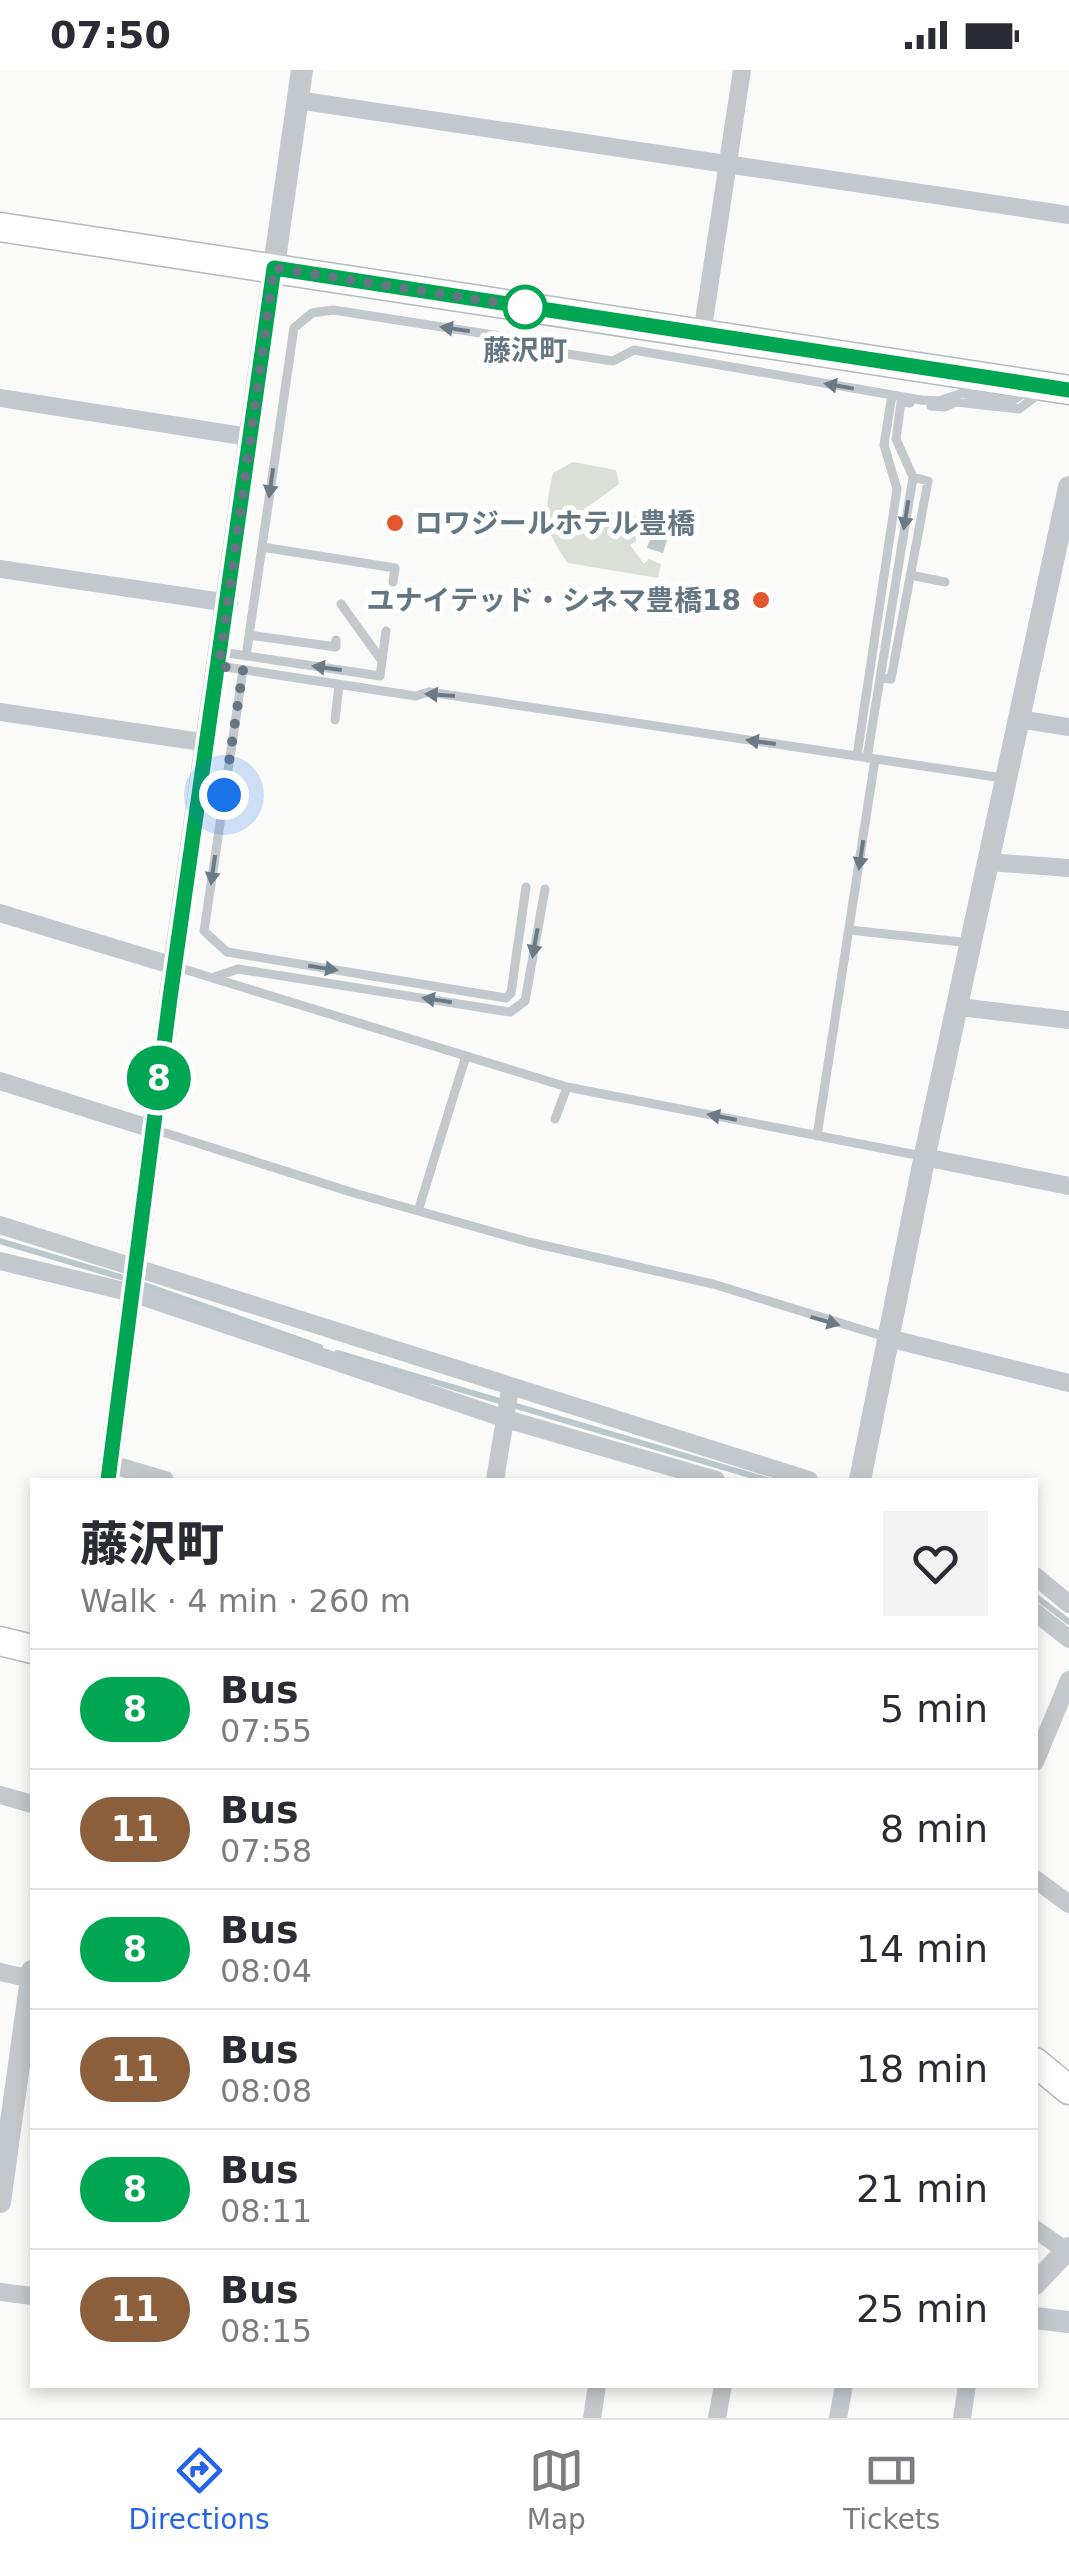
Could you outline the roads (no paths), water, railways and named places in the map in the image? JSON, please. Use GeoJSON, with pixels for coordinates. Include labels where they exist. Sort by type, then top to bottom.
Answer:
{"type":"FeatureCollection","features":[{"type":"Feature","properties":{"kind":"main road"},"geometry":{"type":"LineString","coordinates":[[0,227],[1050,388]]}},
{"type":"Feature","properties":{"kind":"main road"},"geometry":{"type":"LineString","coordinates":[[0,1640],[30,1648]]}},
{"type":"Feature","properties":{"kind":"main road"},"geometry":{"type":"LineString","coordinates":[[1038,2064],[1069,2090]]}},
{"type":"Feature","properties":{"kind":"street"},"geometry":{"type":"LineString","coordinates":[[151,1478],[109,1472],[174,966],[302,70]]}},
{"type":"Feature","properties":{"kind":"street"},"geometry":{"type":"LineString","coordinates":[[702,334],[742,70]]}},
{"type":"Feature","properties":{"kind":"street"},"geometry":{"type":"LineString","coordinates":[[297,100],[1069,216]]}},
{"type":"Feature","properties":{"kind":"street"},"geometry":{"type":"LineString","coordinates":[[0,398],[249,437]]}},
{"type":"Feature","properties":{"kind":"street"},"geometry":{"type":"LineString","coordinates":[[860,1478],[924,1157],[1006,778],[1062,557],[1069,486]]}},
{"type":"Feature","properties":{"kind":"street"},"geometry":{"type":"LineString","coordinates":[[0,569],[228,603]]}},
{"type":"Feature","properties":{"kind":"street"},"geometry":{"type":"LineString","coordinates":[[0,712],[208,743]]}},
{"type":"Feature","properties":{"kind":"street"},"geometry":{"type":"LineString","coordinates":[[1019,719],[1069,726]]}},
{"type":"Feature","properties":{"kind":"street"},"geometry":{"type":"LineString","coordinates":[[988,862],[1069,868]]}},
{"type":"Feature","properties":{"kind":"street"},"geometry":{"type":"LineString","coordinates":[[0,913],[174,966]]}},
{"type":"Feature","properties":{"kind":"street"},"geometry":{"type":"LineString","coordinates":[[959,1007],[1069,1020]]}},
{"type":"Feature","properties":{"kind":"street"},"geometry":{"type":"LineString","coordinates":[[0,1081],[152,1129]]}},
{"type":"Feature","properties":{"kind":"street"},"geometry":{"type":"LineString","coordinates":[[924,1157],[1069,1186]]}},
{"type":"Feature","properties":{"kind":"street"},"geometry":{"type":"LineString","coordinates":[[0,1225],[510,1390],[802,1478]]}},
{"type":"Feature","properties":{"kind":"street"},"geometry":{"type":"LineString","coordinates":[[0,1261],[132,1294],[506,1419],[709,1478]]}},
{"type":"Feature","properties":{"kind":"street"},"geometry":{"type":"LineString","coordinates":[[888,1338],[1069,1383]]}},
{"type":"Feature","properties":{"kind":"street"},"geometry":{"type":"LineString","coordinates":[[495,1478],[510,1390]]}},
{"type":"Feature","properties":{"kind":"street"},"geometry":{"type":"LineString","coordinates":[[1038,1578],[1069,1604]]}},
{"type":"Feature","properties":{"kind":"street"},"geometry":{"type":"LineString","coordinates":[[1038,1614],[1069,1639]]}},
{"type":"Feature","properties":{"kind":"street"},"geometry":{"type":"LineString","coordinates":[[1038,1755],[1069,1680]]}},
{"type":"Feature","properties":{"kind":"street"},"geometry":{"type":"LineString","coordinates":[[0,1796],[30,1804]]}},
{"type":"Feature","properties":{"kind":"street"},"geometry":{"type":"LineString","coordinates":[[1038,1882],[1069,1904]]}},
{"type":"Feature","properties":{"kind":"street"},"geometry":{"type":"LineString","coordinates":[[0,1972],[30,1976]]}},
{"type":"Feature","properties":{"kind":"street"},"geometry":{"type":"LineString","coordinates":[[0,2202],[4,2138],[30,1988]]}},
{"type":"Feature","properties":{"kind":"street"},"geometry":{"type":"LineString","coordinates":[[4,2138],[30,2143]]}},
{"type":"Feature","properties":{"kind":"street"},"geometry":{"type":"LineString","coordinates":[[1038,2230],[1068,2249],[1038,2281]]}},
{"type":"Feature","properties":{"kind":"street"},"geometry":{"type":"LineString","coordinates":[[0,2292],[30,2296]]}},
{"type":"Feature","properties":{"kind":"street"},"geometry":{"type":"LineString","coordinates":[[1038,2318],[1069,2322]]}},
{"type":"Feature","properties":{"kind":"street"},"geometry":{"type":"LineString","coordinates":[[592,2418],[597,2388]]}},
{"type":"Feature","properties":{"kind":"street"},"geometry":{"type":"LineString","coordinates":[[717,2418],[722,2388]]}},
{"type":"Feature","properties":{"kind":"street"},"geometry":{"type":"LineString","coordinates":[[838,2418],[843,2388]]}},
{"type":"Feature","properties":{"kind":"street"},"geometry":{"type":"LineString","coordinates":[[962,2418],[967,2388]]}},
{"type":"Feature","properties":{"kind":"lane"},"geometry":{"type":"LineString","coordinates":[[246,656],[294,328],[304,318],[322,310],[519,339],[529,348],[614,361],[634,350],[892,395],[939,400],[962,392],[1012,401],[1050,388]]}},
{"type":"Feature","properties":{"kind":"lane"},"geometry":{"type":"LineString","coordinates":[[880,678],[891,679],[908,574],[912,477],[896,439],[901,402],[944,407],[956,402],[1018,409],[1050,388]]}},
{"type":"Feature","properties":{"kind":"lane"},"geometry":{"type":"LineString","coordinates":[[817,1136],[849,930],[897,490],[884,445],[892,395]]}},
{"type":"Feature","properties":{"kind":"lane"},"geometry":{"type":"LineString","coordinates":[[867,757],[880,678],[928,481],[912,477]]}},
{"type":"Feature","properties":{"kind":"lane"},"geometry":{"type":"LineString","coordinates":[[262,547],[395,568],[393,582]]}},
{"type":"Feature","properties":{"kind":"lane"},"geometry":{"type":"LineString","coordinates":[[908,574],[945,582]]}},
{"type":"Feature","properties":{"kind":"lane"},"geometry":{"type":"LineString","coordinates":[[341,604],[382,661]]}},
{"type":"Feature","properties":{"kind":"lane"},"geometry":{"type":"LineString","coordinates":[[220,659],[246,656],[380,676],[386,632]]}},
{"type":"Feature","properties":{"kind":"lane"},"geometry":{"type":"LineString","coordinates":[[249,634],[336,646],[336,640]]}},
{"type":"Feature","properties":{"kind":"lane"},"geometry":{"type":"LineString","coordinates":[[220,659],[278,680],[416,696],[429,692],[1006,778]]}},
{"type":"Feature","properties":{"kind":"lane"},"geometry":{"type":"LineString","coordinates":[[243,670],[211,911],[204,931],[226,952],[506,998],[511,993],[526,887]]}},
{"type":"Feature","properties":{"kind":"lane"},"geometry":{"type":"LineString","coordinates":[[335,720],[339,685]]}},
{"type":"Feature","properties":{"kind":"lane"},"geometry":{"type":"LineString","coordinates":[[212,978],[238,969],[510,1012],[526,996],[545,890]]}},
{"type":"Feature","properties":{"kind":"lane"},"geometry":{"type":"LineString","coordinates":[[849,930],[972,944]]}},
{"type":"Feature","properties":{"kind":"lane"},"geometry":{"type":"LineString","coordinates":[[174,966],[567,1087],[924,1157]]}},
{"type":"Feature","properties":{"kind":"lane"},"geometry":{"type":"LineString","coordinates":[[418,1210],[466,1056]]}},
{"type":"Feature","properties":{"kind":"lane"},"geometry":{"type":"LineString","coordinates":[[555,1119],[567,1087]]}},
{"type":"Feature","properties":{"kind":"lane"},"geometry":{"type":"LineString","coordinates":[[152,1129],[418,1210],[712,1284],[888,1338]]}},
{"type":"Feature","properties":{"kind":"waterway"},"geometry":{"type":"LineString","coordinates":[[0,1241],[127,1279]]}},
{"type":"Feature","properties":{"kind":"waterway"},"geometry":{"type":"LineString","coordinates":[[139,1283],[320,1347]]}},
{"type":"Feature","properties":{"kind":"waterway"},"geometry":{"type":"LineString","coordinates":[[337,1353],[760,1478]]}},
{"type":"Feature","properties":{"kind":"waterway"},"geometry":{"type":"LineString","coordinates":[[1038,1598],[1069,1622]]}},
{"type":"Feature","properties":{"kind":"place","name":"藤沢町"},"geometry":{"type":"Point","coordinates":[525,307]}},
{"type":"Feature","properties":{"kind":"place","name":"ロワジールホテル豊橋"},"geometry":{"type":"Point","coordinates":[395,523]}},
{"type":"Feature","properties":{"kind":"place","name":"ユナイテッド・シネマ豊橋18"},"geometry":{"type":"Point","coordinates":[761,600]}}]}
